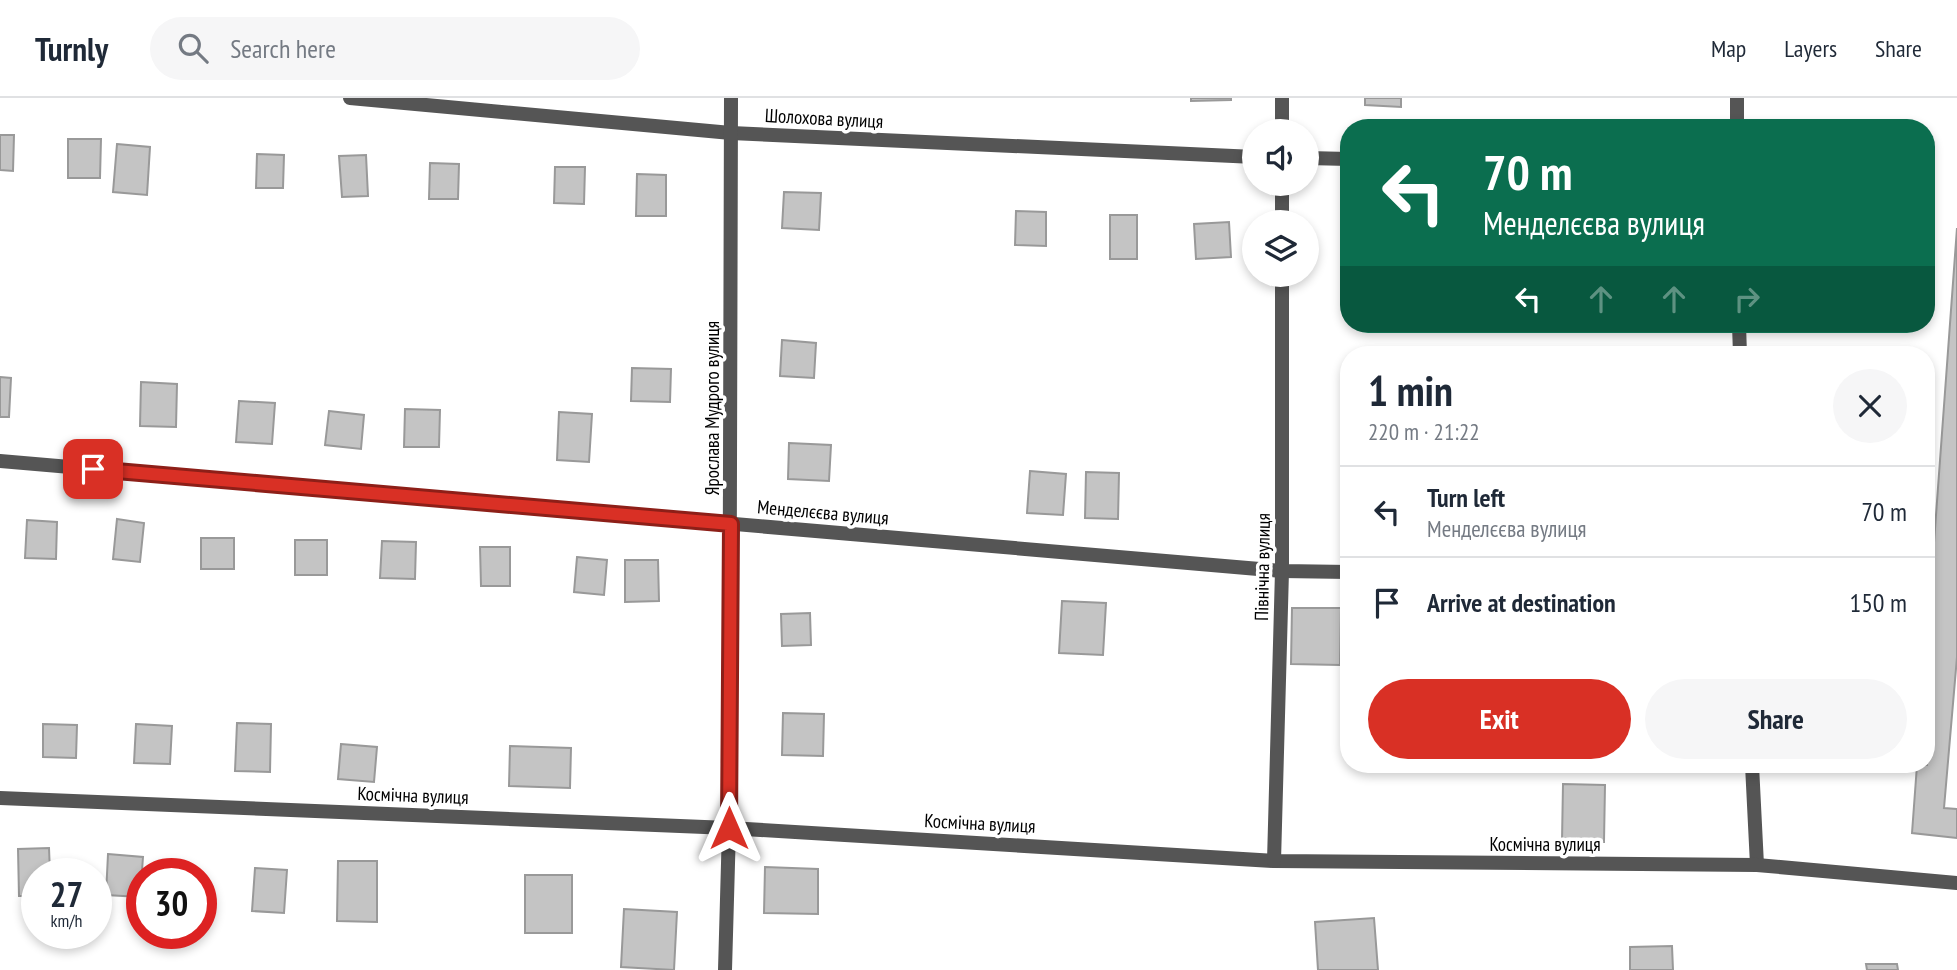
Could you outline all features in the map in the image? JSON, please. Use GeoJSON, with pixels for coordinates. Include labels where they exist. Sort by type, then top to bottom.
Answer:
{"type":"FeatureCollection","features":[{"type":"Feature","properties":{"kind":"street","name":"Шолохова вулиця"},"geometry":{"type":"LineString","coordinates":[[350,98],[731,133],[1242,156]]}},
{"type":"Feature","properties":{"kind":"street","name":"Ярослава Мудрого вулиця"},"geometry":{"type":"LineString","coordinates":[[725,970],[729,828],[731,98]]}},
{"type":"Feature","properties":{"kind":"street"},"geometry":{"type":"LineString","coordinates":[[1282,98],[1282,119]]}},
{"type":"Feature","properties":{"kind":"street"},"geometry":{"type":"LineString","coordinates":[[1737,98],[1737,119]]}},
{"type":"Feature","properties":{"kind":"street"},"geometry":{"type":"LineString","coordinates":[[1319,158],[1340,159]]}},
{"type":"Feature","properties":{"kind":"street","name":"Північна вулиця"},"geometry":{"type":"LineString","coordinates":[[1274,860],[1282,571],[1282,287]]}},
{"type":"Feature","properties":{"kind":"street","name":"Менделєєва вулиця"},"geometry":{"type":"LineString","coordinates":[[0,461],[1282,571],[1340,572]]}},
{"type":"Feature","properties":{"kind":"street"},"geometry":{"type":"LineString","coordinates":[[1752,773],[1757,865]]}},
{"type":"Feature","properties":{"kind":"street","name":"Космічна вулиця"},"geometry":{"type":"LineString","coordinates":[[0,798],[729,828],[1274,860],[1757,865],[1957,883]]}},
{"type":"Feature","properties":{"kind":"building"},"geometry":{"type":"Polygon","coordinates":[[[1191,98],[1231,98],[1231,100],[1191,101],[1191,98]]]}},
{"type":"Feature","properties":{"kind":"building"},"geometry":{"type":"Polygon","coordinates":[[[1365,98],[1401,98],[1401,107],[1365,105],[1365,98]]]}},
{"type":"Feature","properties":{"kind":"building"},"geometry":{"type":"Polygon","coordinates":[[[0,135],[14,135],[13,171],[0,170],[0,135]]]}},
{"type":"Feature","properties":{"kind":"building"},"geometry":{"type":"Polygon","coordinates":[[[68,139],[101,139],[100,178],[68,178],[68,139]]]}},
{"type":"Feature","properties":{"kind":"building"},"geometry":{"type":"Polygon","coordinates":[[[117,144],[150,147],[147,195],[113,192],[117,144]]]}},
{"type":"Feature","properties":{"kind":"building"},"geometry":{"type":"Polygon","coordinates":[[[257,154],[284,155],[283,188],[256,188],[257,154]]]}},
{"type":"Feature","properties":{"kind":"building"},"geometry":{"type":"Polygon","coordinates":[[[366,155],[368,196],[342,197],[339,156],[366,155]]]}},
{"type":"Feature","properties":{"kind":"building"},"geometry":{"type":"Polygon","coordinates":[[[430,163],[459,164],[458,199],[429,199],[430,163]]]}},
{"type":"Feature","properties":{"kind":"building"},"geometry":{"type":"Polygon","coordinates":[[[555,167],[585,167],[584,204],[554,203],[555,167]]]}},
{"type":"Feature","properties":{"kind":"building"},"geometry":{"type":"Polygon","coordinates":[[[637,174],[666,175],[666,216],[636,216],[637,174]]]}},
{"type":"Feature","properties":{"kind":"building"},"geometry":{"type":"Polygon","coordinates":[[[784,192],[821,193],[819,230],[782,228],[784,192]]]}},
{"type":"Feature","properties":{"kind":"building"},"geometry":{"type":"Polygon","coordinates":[[[1016,211],[1046,212],[1046,246],[1015,245],[1016,211]]]}},
{"type":"Feature","properties":{"kind":"building"},"geometry":{"type":"Polygon","coordinates":[[[1110,215],[1137,215],[1137,259],[1110,259],[1110,215]]]}},
{"type":"Feature","properties":{"kind":"building"},"geometry":{"type":"Polygon","coordinates":[[[1229,222],[1231,257],[1196,259],[1194,224],[1229,222]]]}},
{"type":"Feature","properties":{"kind":"building"},"geometry":{"type":"Polygon","coordinates":[[[1957,228],[1957,657],[1944,808],[1957,809],[1957,838],[1912,833],[1916,773],[1935,773],[1935,529],[1957,228]]]}},
{"type":"Feature","properties":{"kind":"building"},"geometry":{"type":"Polygon","coordinates":[[[782,340],[816,343],[814,378],[780,376],[782,340]]]}},
{"type":"Feature","properties":{"kind":"building"},"geometry":{"type":"Polygon","coordinates":[[[632,368],[671,369],[670,402],[631,401],[632,368]]]}},
{"type":"Feature","properties":{"kind":"building"},"geometry":{"type":"Polygon","coordinates":[[[0,377],[11,378],[9,417],[0,417],[0,377]]]}},
{"type":"Feature","properties":{"kind":"building"},"geometry":{"type":"Polygon","coordinates":[[[141,382],[177,384],[176,427],[140,426],[141,382]]]}},
{"type":"Feature","properties":{"kind":"building"},"geometry":{"type":"Polygon","coordinates":[[[239,401],[275,403],[272,444],[236,442],[239,401]]]}},
{"type":"Feature","properties":{"kind":"building"},"geometry":{"type":"Polygon","coordinates":[[[405,409],[440,410],[439,447],[404,447],[405,409]]]}},
{"type":"Feature","properties":{"kind":"building"},"geometry":{"type":"Polygon","coordinates":[[[329,411],[364,415],[361,449],[325,445],[329,411]]]}},
{"type":"Feature","properties":{"kind":"building"},"geometry":{"type":"Polygon","coordinates":[[[559,412],[592,414],[589,462],[557,460],[559,412]]]}},
{"type":"Feature","properties":{"kind":"building"},"geometry":{"type":"Polygon","coordinates":[[[789,443],[831,445],[829,481],[788,479],[789,443]]]}},
{"type":"Feature","properties":{"kind":"building"},"geometry":{"type":"Polygon","coordinates":[[[1030,471],[1066,474],[1063,515],[1027,513],[1030,471]]]}},
{"type":"Feature","properties":{"kind":"building"},"geometry":{"type":"Polygon","coordinates":[[[1086,472],[1119,473],[1118,519],[1085,518],[1086,472]]]}},
{"type":"Feature","properties":{"kind":"building"},"geometry":{"type":"Polygon","coordinates":[[[117,519],[144,523],[140,562],[113,559],[117,519]]]}},
{"type":"Feature","properties":{"kind":"building"},"geometry":{"type":"Polygon","coordinates":[[[27,520],[57,522],[56,559],[25,558],[27,520]]]}},
{"type":"Feature","properties":{"kind":"building"},"geometry":{"type":"Polygon","coordinates":[[[201,538],[234,538],[234,569],[201,569],[201,538]]]}},
{"type":"Feature","properties":{"kind":"building"},"geometry":{"type":"Polygon","coordinates":[[[295,540],[327,540],[327,575],[295,575],[295,540]]]}},
{"type":"Feature","properties":{"kind":"building"},"geometry":{"type":"Polygon","coordinates":[[[382,541],[416,542],[415,579],[380,578],[382,541]]]}},
{"type":"Feature","properties":{"kind":"building"},"geometry":{"type":"Polygon","coordinates":[[[480,547],[510,547],[510,586],[481,586],[480,547]]]}},
{"type":"Feature","properties":{"kind":"building"},"geometry":{"type":"Polygon","coordinates":[[[577,557],[607,560],[604,595],[574,592],[577,557]]]}},
{"type":"Feature","properties":{"kind":"building"},"geometry":{"type":"Polygon","coordinates":[[[625,560],[658,560],[659,601],[625,602],[625,560]]]}},
{"type":"Feature","properties":{"kind":"building"},"geometry":{"type":"Polygon","coordinates":[[[1062,601],[1106,603],[1103,655],[1059,653],[1062,601]]]}},
{"type":"Feature","properties":{"kind":"building"},"geometry":{"type":"Polygon","coordinates":[[[1292,608],[1340,608],[1340,665],[1291,664],[1292,608]]]}},
{"type":"Feature","properties":{"kind":"building"},"geometry":{"type":"Polygon","coordinates":[[[810,613],[811,645],[782,646],[781,614],[810,613]]]}},
{"type":"Feature","properties":{"kind":"building"},"geometry":{"type":"Polygon","coordinates":[[[783,713],[824,714],[823,756],[782,755],[783,713]]]}},
{"type":"Feature","properties":{"kind":"building"},"geometry":{"type":"Polygon","coordinates":[[[237,723],[271,724],[270,772],[235,771],[237,723]]]}},
{"type":"Feature","properties":{"kind":"building"},"geometry":{"type":"Polygon","coordinates":[[[43,724],[77,725],[76,758],[43,757],[43,724]]]}},
{"type":"Feature","properties":{"kind":"building"},"geometry":{"type":"Polygon","coordinates":[[[136,724],[172,726],[170,764],[134,763],[136,724]]]}},
{"type":"Feature","properties":{"kind":"building"},"geometry":{"type":"Polygon","coordinates":[[[341,744],[377,747],[374,782],[338,779],[341,744]]]}},
{"type":"Feature","properties":{"kind":"building"},"geometry":{"type":"Polygon","coordinates":[[[510,746],[571,748],[570,788],[509,786],[510,746]]]}},
{"type":"Feature","properties":{"kind":"building"},"geometry":{"type":"Polygon","coordinates":[[[1563,784],[1605,785],[1604,842],[1562,841],[1563,784]]]}},
{"type":"Feature","properties":{"kind":"building"},"geometry":{"type":"Polygon","coordinates":[[[49,848],[49,858],[21,858],[21,896],[19,896],[18,849],[49,848]]]}},
{"type":"Feature","properties":{"kind":"building"},"geometry":{"type":"Polygon","coordinates":[[[108,854],[143,857],[126,858],[126,896],[112,895],[112,858],[108,858],[108,854]]]}},
{"type":"Feature","properties":{"kind":"building"},"geometry":{"type":"Polygon","coordinates":[[[338,861],[377,861],[377,922],[337,921],[338,861]]]}},
{"type":"Feature","properties":{"kind":"building"},"geometry":{"type":"Polygon","coordinates":[[[765,867],[818,869],[818,914],[764,913],[765,867]]]}},
{"type":"Feature","properties":{"kind":"building"},"geometry":{"type":"Polygon","coordinates":[[[255,868],[287,870],[284,913],[252,911],[255,868]]]}},
{"type":"Feature","properties":{"kind":"building"},"geometry":{"type":"Polygon","coordinates":[[[525,875],[572,875],[572,933],[525,933],[525,875]]]}},
{"type":"Feature","properties":{"kind":"building"},"geometry":{"type":"Polygon","coordinates":[[[624,909],[677,912],[674,970],[621,967],[624,909]]]}},
{"type":"Feature","properties":{"kind":"building"},"geometry":{"type":"Polygon","coordinates":[[[1374,918],[1378,970],[1318,970],[1315,922],[1374,918]]]}},
{"type":"Feature","properties":{"kind":"building"},"geometry":{"type":"Polygon","coordinates":[[[1672,946],[1673,970],[1630,970],[1630,947],[1672,946]]]}},
{"type":"Feature","properties":{"kind":"building"},"geometry":{"type":"Polygon","coordinates":[[[1866,964],[1897,964],[1898,970],[1867,970],[1866,964]]]}},
{"type":"Feature","properties":{"kind":"route"},"geometry":{"type":"LineString","coordinates":[[93,469],[731,524],[729,828]]}}]}
